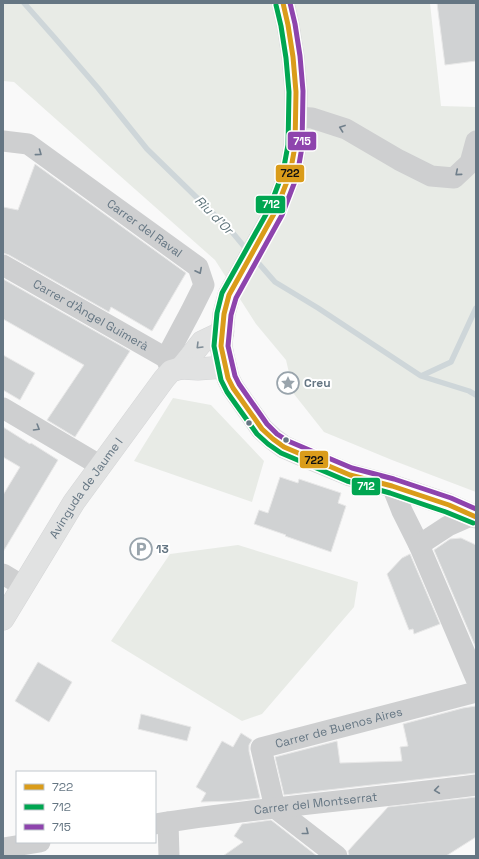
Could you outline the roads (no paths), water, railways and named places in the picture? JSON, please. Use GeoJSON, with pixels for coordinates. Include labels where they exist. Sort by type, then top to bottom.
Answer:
{"type":"FeatureCollection","features":[{"type":"Feature","properties":{"kind":"main road"},"geometry":{"type":"LineString","coordinates":[[283,3],[293,57],[296,92],[295,146],[290,174],[275,212],[229,295],[224,314],[221,346],[228,378],[233,388],[262,429],[284,447],[350,475],[392,486],[449,505],[474,516]]}},
{"type":"Feature","properties":{"kind":"main road","name":"Avinguda de Jaume I"},"geometry":{"type":"LineString","coordinates":[[3,619],[74,502],[173,366],[202,342],[223,332]]}},
{"type":"Feature","properties":{"kind":"main road"},"geometry":{"type":"LineString","coordinates":[[173,366],[198,369],[225,368]]}},
{"type":"Feature","properties":{"kind":"street"},"geometry":{"type":"LineString","coordinates":[[296,117],[312,118],[346,129],[399,160],[431,176],[454,178],[470,163],[476,141]]}},
{"type":"Feature","properties":{"kind":"street","name":"Carrer del Raval"},"geometry":{"type":"LineString","coordinates":[[3,141],[28,144],[198,267],[204,285],[191,311],[173,366]]}},
{"type":"Feature","properties":{"kind":"street","name":"Carrer d'Àngel Guimerà"},"geometry":{"type":"LineString","coordinates":[[3,264],[173,366]]}},
{"type":"Feature","properties":{"kind":"street"},"geometry":{"type":"LineString","coordinates":[[3,408],[101,466]]}},
{"type":"Feature","properties":{"kind":"street"},"geometry":{"type":"LineString","coordinates":[[392,486],[402,511],[419,545],[476,679]]}},
{"type":"Feature","properties":{"kind":"street"},"geometry":{"type":"LineString","coordinates":[[419,545],[448,526],[474,516]]}},
{"type":"Feature","properties":{"kind":"street"},"geometry":{"type":"LineString","coordinates":[[3,574],[23,586]]}},
{"type":"Feature","properties":{"kind":"street","name":"Carrer de Buenos Aires"},"geometry":{"type":"LineString","coordinates":[[275,808],[261,748],[476,692]]}},
{"type":"Feature","properties":{"kind":"street","name":"Carrer del Montserrat"},"geometry":{"type":"LineString","coordinates":[[161,823],[275,808],[409,794],[476,785]]}},
{"type":"Feature","properties":{"kind":"street"},"geometry":{"type":"LineString","coordinates":[[275,808],[337,856]]}},
{"type":"Feature","properties":{"kind":"street"},"geometry":{"type":"LineString","coordinates":[[161,823],[169,856]]}},
{"type":"Feature","properties":{"kind":"street"},"geometry":{"type":"LineString","coordinates":[[3,848],[34,843]]}},
{"type":"Feature","properties":{"kind":"waterway","name":"Riu d'Or"},"geometry":{"type":"LineString","coordinates":[[24,3],[98,88],[147,149],[232,232],[247,250]]}},
{"type":"Feature","properties":{"kind":"waterway","name":"Riu d'Or"},"geometry":{"type":"LineString","coordinates":[[254,258],[275,282],[318,308],[421,376],[451,362],[476,308]]}},
{"type":"Feature","properties":{"kind":"waterway"},"geometry":{"type":"LineString","coordinates":[[421,376],[469,391],[476,395]]}},
{"type":"Feature","properties":{"kind":"place","name":"Creu"},"geometry":{"type":"Point","coordinates":[288,383]}},
{"type":"Feature","properties":{"kind":"place","name":"13"},"geometry":{"type":"Point","coordinates":[141,549]}}]}
